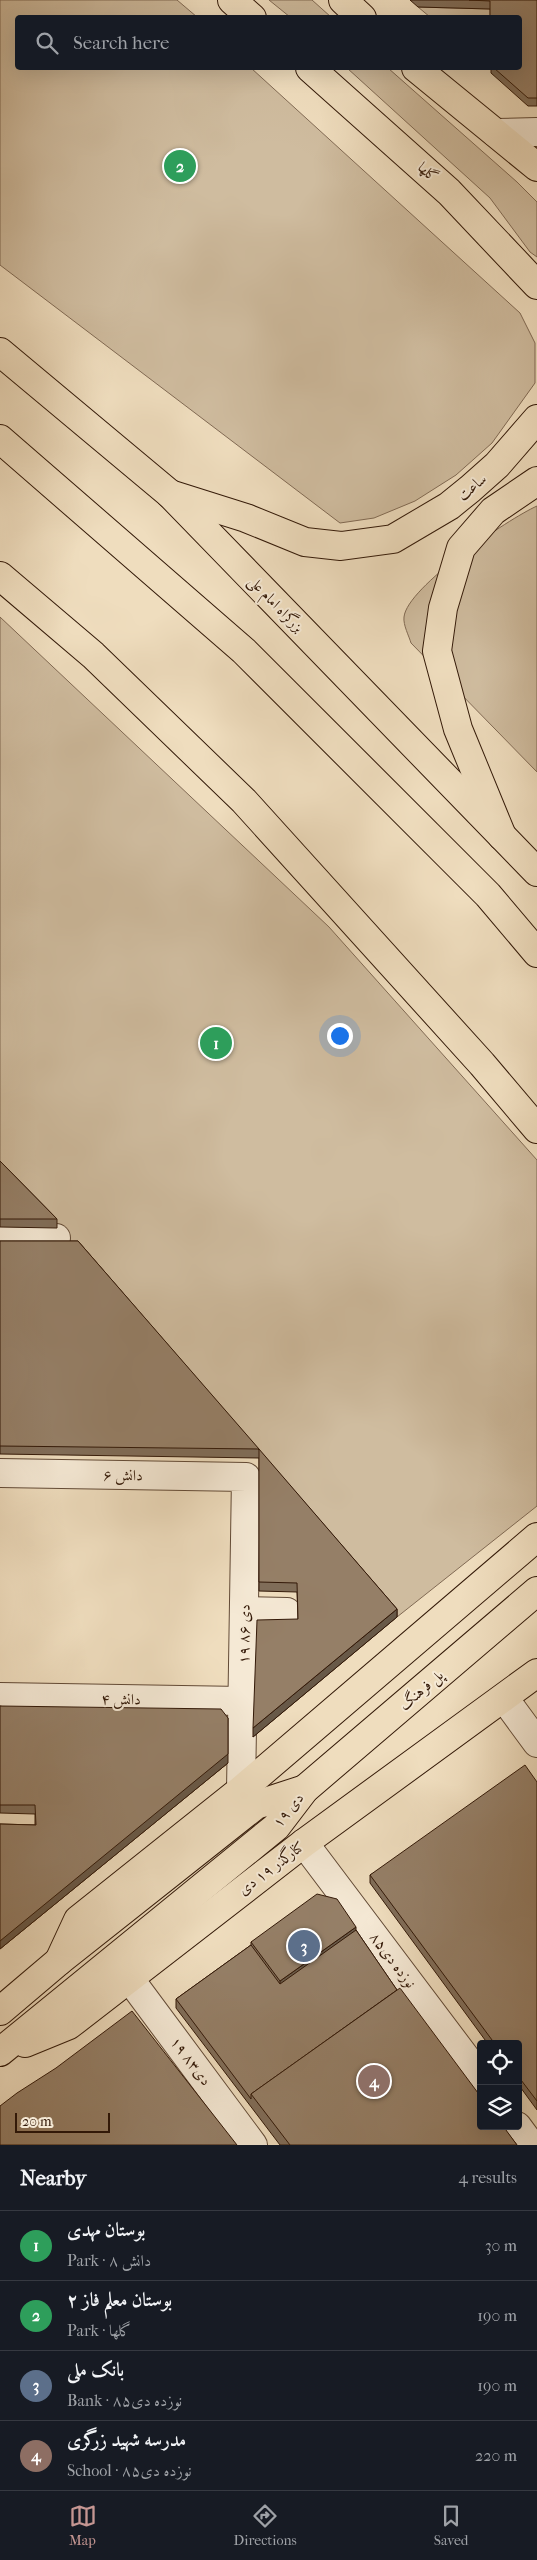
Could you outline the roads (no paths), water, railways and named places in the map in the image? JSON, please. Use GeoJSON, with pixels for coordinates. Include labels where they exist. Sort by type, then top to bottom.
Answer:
{"type":"FeatureCollection","features":[{"type":"Feature","properties":{"kind":"main road"},"geometry":{"type":"LineString","coordinates":[[232,0],[249,15]]}},
{"type":"Feature","properties":{"kind":"main road"},"geometry":{"type":"LineString","coordinates":[[343,0],[359,15]]}},
{"type":"Feature","properties":{"kind":"main road","name":"گلها"},"geometry":{"type":"LineString","coordinates":[[312,70],[450,192],[531,274]]}},
{"type":"Feature","properties":{"kind":"main road"},"geometry":{"type":"LineString","coordinates":[[418,70],[537,168]]}},
{"type":"Feature","properties":{"kind":"main road","name":"بزرگراه امام علی"},"geometry":{"type":"LineString","coordinates":[[0,352],[170,494],[537,872]]}},
{"type":"Feature","properties":{"kind":"main road","name":"ساعت"},"geometry":{"type":"LineString","coordinates":[[170,494],[246,518],[305,542],[341,546],[392,539],[449,506],[497,465],[537,419]]}},
{"type":"Feature","properties":{"kind":"main road"},"geometry":{"type":"LineString","coordinates":[[0,439],[244,652],[488,895],[537,953]]}},
{"type":"Feature","properties":{"kind":"main road"},"geometry":{"type":"LineString","coordinates":[[502,836],[458,729],[437,651],[443,608],[461,548],[493,511],[537,481]]}},
{"type":"Feature","properties":{"kind":"main road"},"geometry":{"type":"LineString","coordinates":[[0,576],[93,655],[244,801],[482,1064],[537,1129]]}},
{"type":"Feature","properties":{"kind":"main road"},"geometry":{"type":"LineString","coordinates":[[58,1961],[78,1920],[241,1790],[537,1537]]}},
{"type":"Feature","properties":{"kind":"main road","name":"پل فرهنگ"},"geometry":{"type":"LineString","coordinates":[[305,1790],[537,1591]]}},
{"type":"Feature","properties":{"kind":"main road","name":"کنارگذر ۱۹ دی"},"geometry":{"type":"LineString","coordinates":[[0,2053],[69,2025],[304,1842],[537,1673]]}},
{"type":"Feature","properties":{"kind":"main road","name":"۱۹ دی"},"geometry":{"type":"LineString","coordinates":[[0,2010],[58,1961],[256,1805],[305,1790]]}},
{"type":"Feature","properties":{"kind":"main road","name":"۱۹ دی"},"geometry":{"type":"LineString","coordinates":[[0,2053],[276,1827],[305,1790]]}},
{"type":"Feature","properties":{"kind":"street"},"geometry":{"type":"LineString","coordinates":[[496,133],[537,132]]}},
{"type":"Feature","properties":{"kind":"street"},"geometry":{"type":"LineString","coordinates":[[0,1238],[56,1238]]}},
{"type":"Feature","properties":{"kind":"street","name":"۶ دانش"},"geometry":{"type":"LineString","coordinates":[[0,1473],[246,1477]]}},
{"type":"Feature","properties":{"kind":"street","name":"۱۹ دی ۸۶"},"geometry":{"type":"LineString","coordinates":[[241,1790],[246,1477]]}},
{"type":"Feature","properties":{"kind":"street"},"geometry":{"type":"LineString","coordinates":[[244,1611],[287,1612]]}},
{"type":"Feature","properties":{"kind":"street","name":"دانش ۴"},"geometry":{"type":"LineString","coordinates":[[0,1697],[242,1701]]}},
{"type":"Feature","properties":{"kind":"street"},"geometry":{"type":"LineString","coordinates":[[504,1698],[537,1743]]}},
{"type":"Feature","properties":{"kind":"street","name":"نوزده دی۸۵"},"geometry":{"type":"LineString","coordinates":[[304,1842],[477,2073]]}},
{"type":"Feature","properties":{"kind":"street","name":"۱۹ دی۸۳"},"geometry":{"type":"LineString","coordinates":[[129,1978],[253,2145]]}},
{"type":"Feature","properties":{"kind":"street"},"geometry":{"type":"LineString","coordinates":[[520,2130],[531,2145]]}},
{"type":"Feature","properties":{"kind":"place","name":"بوستان معلم فاز ۲"},"geometry":{"type":"Point","coordinates":[180,166]}},
{"type":"Feature","properties":{"kind":"place","name":"بوستان مهدی"},"geometry":{"type":"Point","coordinates":[216,1043]}},
{"type":"Feature","properties":{"kind":"place","name":"بانک ملی"},"geometry":{"type":"Point","coordinates":[304,1946]}},
{"type":"Feature","properties":{"kind":"place","name":"مدرسه شهید زرگری"},"geometry":{"type":"Point","coordinates":[374,2081]}}]}
